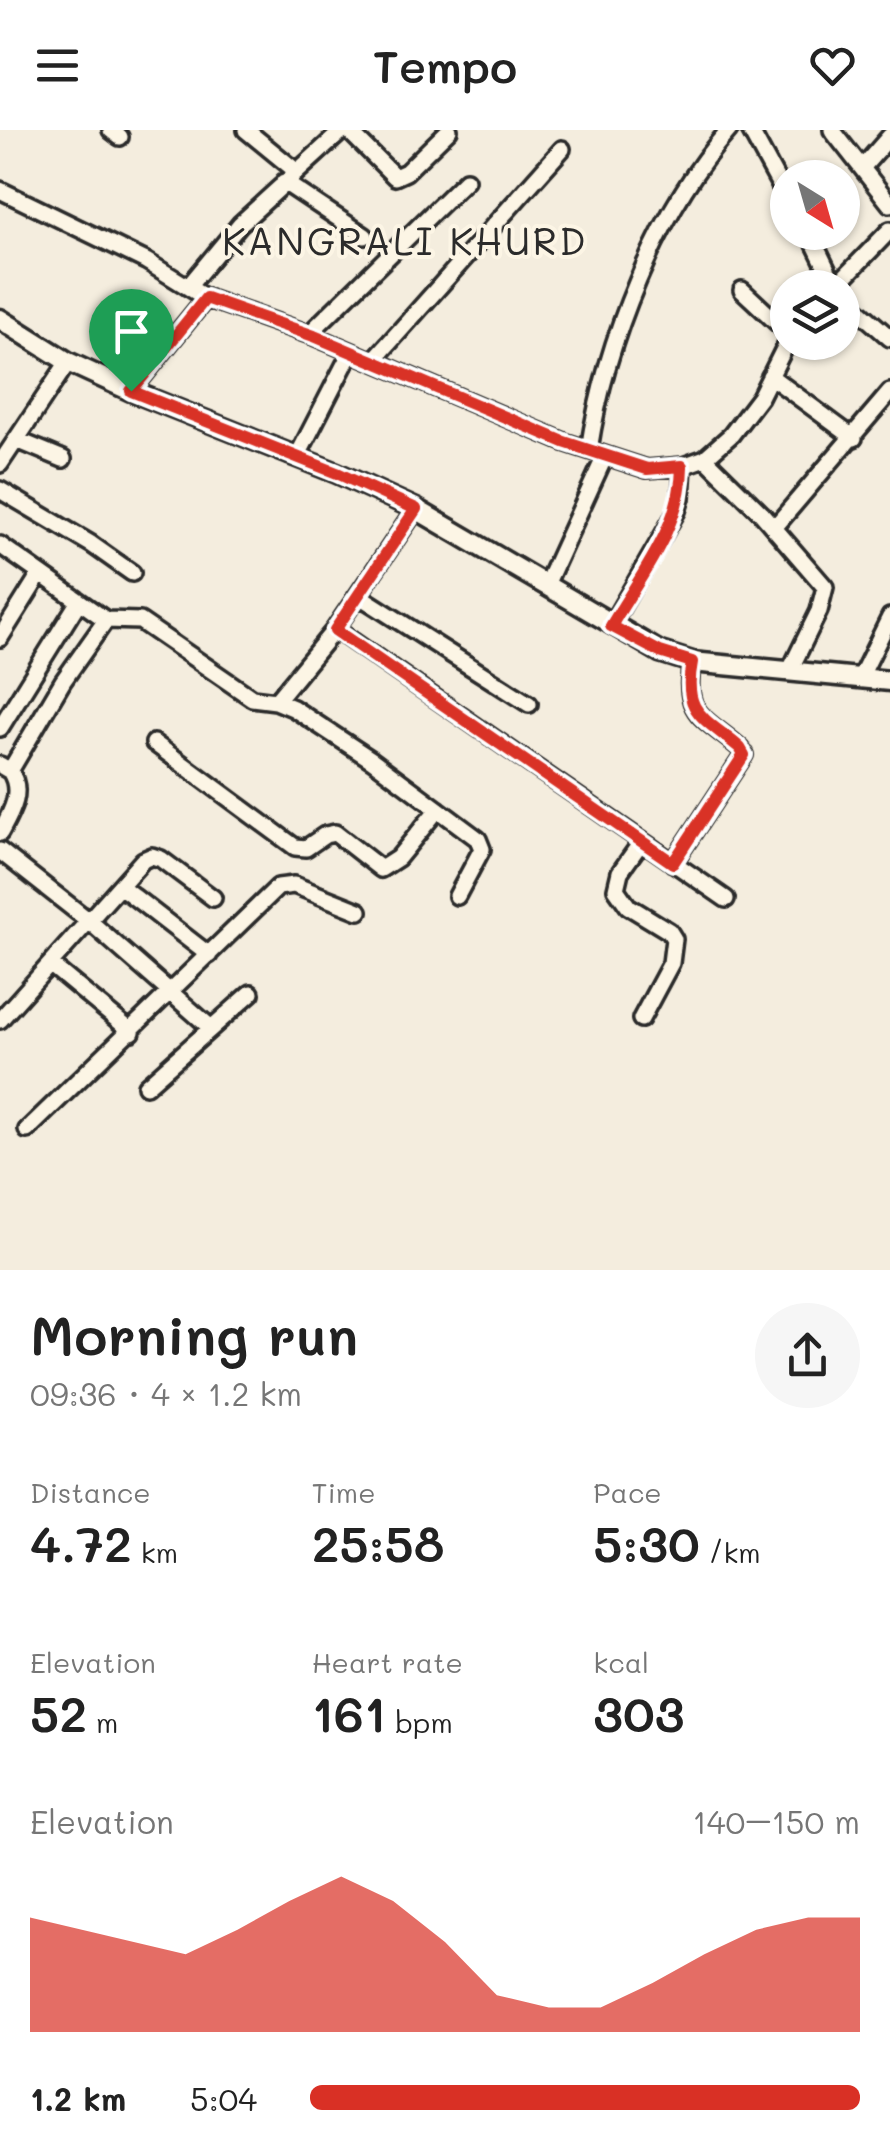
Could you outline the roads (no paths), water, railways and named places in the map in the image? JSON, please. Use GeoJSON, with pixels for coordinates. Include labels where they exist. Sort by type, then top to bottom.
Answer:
{"type":"FeatureCollection","features":[{"type":"Feature","properties":{"kind":"main road"},"geometry":{"type":"LineString","coordinates":[[0,319],[68,362],[131,391],[416,509],[660,652],[692,662],[890,680]]}},
{"type":"Feature","properties":{"kind":"street"},"geometry":{"type":"LineString","coordinates":[[246,130],[290,177],[365,236]]}},
{"type":"Feature","properties":{"kind":"street"},"geometry":{"type":"LineString","coordinates":[[188,287],[240,224],[346,130],[394,176],[406,172],[449,130]]}},
{"type":"Feature","properties":{"kind":"street"},"geometry":{"type":"LineString","coordinates":[[588,450],[597,398],[626,308],[678,201],[706,156],[729,130]]}},
{"type":"Feature","properties":{"kind":"street"},"geometry":{"type":"LineString","coordinates":[[750,130],[770,167]]}},
{"type":"Feature","properties":{"kind":"street"},"geometry":{"type":"LineString","coordinates":[[832,130],[890,204]]}},
{"type":"Feature","properties":{"kind":"street"},"geometry":{"type":"LineString","coordinates":[[862,168],[890,136]]}},
{"type":"Feature","properties":{"kind":"street"},"geometry":{"type":"LineString","coordinates":[[373,360],[562,148]]}},
{"type":"Feature","properties":{"kind":"street"},"geometry":{"type":"LineString","coordinates":[[309,334],[466,180]]}},
{"type":"Feature","properties":{"kind":"street"},"geometry":{"type":"LineString","coordinates":[[0,190],[146,261],[206,298],[309,334],[528,428],[647,469],[682,466],[705,458],[750,414],[778,360]]}},
{"type":"Feature","properties":{"kind":"street"},"geometry":{"type":"LineString","coordinates":[[854,270],[890,230]]}},
{"type":"Feature","properties":{"kind":"street"},"geometry":{"type":"LineString","coordinates":[[742,290],[770,316]]}},
{"type":"Feature","properties":{"kind":"street"},"geometry":{"type":"LineString","coordinates":[[131,391],[206,298]]}},
{"type":"Feature","properties":{"kind":"street"},"geometry":{"type":"LineString","coordinates":[[860,310],[890,338]]}},
{"type":"Feature","properties":{"kind":"street"},"geometry":{"type":"LineString","coordinates":[[297,457],[351,352]]}},
{"type":"Feature","properties":{"kind":"street"},"geometry":{"type":"LineString","coordinates":[[1,462],[68,362]]}},
{"type":"Feature","properties":{"kind":"street"},"geometry":{"type":"LineString","coordinates":[[770,376],[854,438]]}},
{"type":"Feature","properties":{"kind":"street"},"geometry":{"type":"LineString","coordinates":[[774,528],[890,392]]}},
{"type":"Feature","properties":{"kind":"street"},"geometry":{"type":"LineString","coordinates":[[16,440],[63,459]]}},
{"type":"Feature","properties":{"kind":"street"},"geometry":{"type":"LineString","coordinates":[[546,585],[605,456]]}},
{"type":"Feature","properties":{"kind":"street"},"geometry":{"type":"LineString","coordinates":[[705,458],[774,528],[820,579],[826,592],[790,672]]}},
{"type":"Feature","properties":{"kind":"street"},"geometry":{"type":"LineString","coordinates":[[611,626],[677,510],[682,466]]}},
{"type":"Feature","properties":{"kind":"street"},"geometry":{"type":"LineString","coordinates":[[0,490],[132,573]]}},
{"type":"Feature","properties":{"kind":"street"},"geometry":{"type":"LineString","coordinates":[[276,701],[335,630],[416,509]]}},
{"type":"Feature","properties":{"kind":"street"},"geometry":{"type":"LineString","coordinates":[[0,545],[106,620],[140,621],[252,698],[293,708],[438,808],[478,839],[482,850],[457,896]]}},
{"type":"Feature","properties":{"kind":"street"},"geometry":{"type":"LineString","coordinates":[[0,638],[40,574]]}},
{"type":"Feature","properties":{"kind":"street"},"geometry":{"type":"LineString","coordinates":[[358,595],[529,704]]}},
{"type":"Feature","properties":{"kind":"street"},"geometry":{"type":"LineString","coordinates":[[0,728],[79,602]]}},
{"type":"Feature","properties":{"kind":"street"},"geometry":{"type":"LineString","coordinates":[[860,678],[890,617]]}},
{"type":"Feature","properties":{"kind":"street"},"geometry":{"type":"LineString","coordinates":[[1,830],[16,798],[16,779],[5,768],[106,620]]}},
{"type":"Feature","properties":{"kind":"street"},"geometry":{"type":"LineString","coordinates":[[335,630],[726,899]]}},
{"type":"Feature","properties":{"kind":"street"},"geometry":{"type":"LineString","coordinates":[[673,863],[744,755],[690,701],[687,688],[692,662]]}},
{"type":"Feature","properties":{"kind":"street"},"geometry":{"type":"LineString","coordinates":[[154,743],[296,847],[306,848],[324,835],[335,833],[381,868],[392,864],[438,808]]}},
{"type":"Feature","properties":{"kind":"street"},"geometry":{"type":"LineString","coordinates":[[641,1018],[664,982],[675,949],[670,931],[628,906],[616,889],[620,872],[642,841]]}},
{"type":"Feature","properties":{"kind":"street"},"geometry":{"type":"LineString","coordinates":[[0,850],[90,921],[211,1028]]}},
{"type":"Feature","properties":{"kind":"street"},"geometry":{"type":"LineString","coordinates":[[0,1020],[143,860],[156,856],[213,898]]}},
{"type":"Feature","properties":{"kind":"street"},"geometry":{"type":"LineString","coordinates":[[27,1130],[132,1032],[270,892],[283,885],[294,885],[359,910]]}},
{"type":"Feature","properties":{"kind":"street"},"geometry":{"type":"LineString","coordinates":[[120,886],[208,955]]}},
{"type":"Feature","properties":{"kind":"street"},"geometry":{"type":"LineString","coordinates":[[51,966],[132,1032]]}},
{"type":"Feature","properties":{"kind":"street"},"geometry":{"type":"LineString","coordinates":[[146,1086],[251,993]]}},
{"type":"Feature","properties":{"kind":"district","name":"KANGRALI KHURD"},"geometry":{"type":"Point","coordinates":[405,240]}}]}
